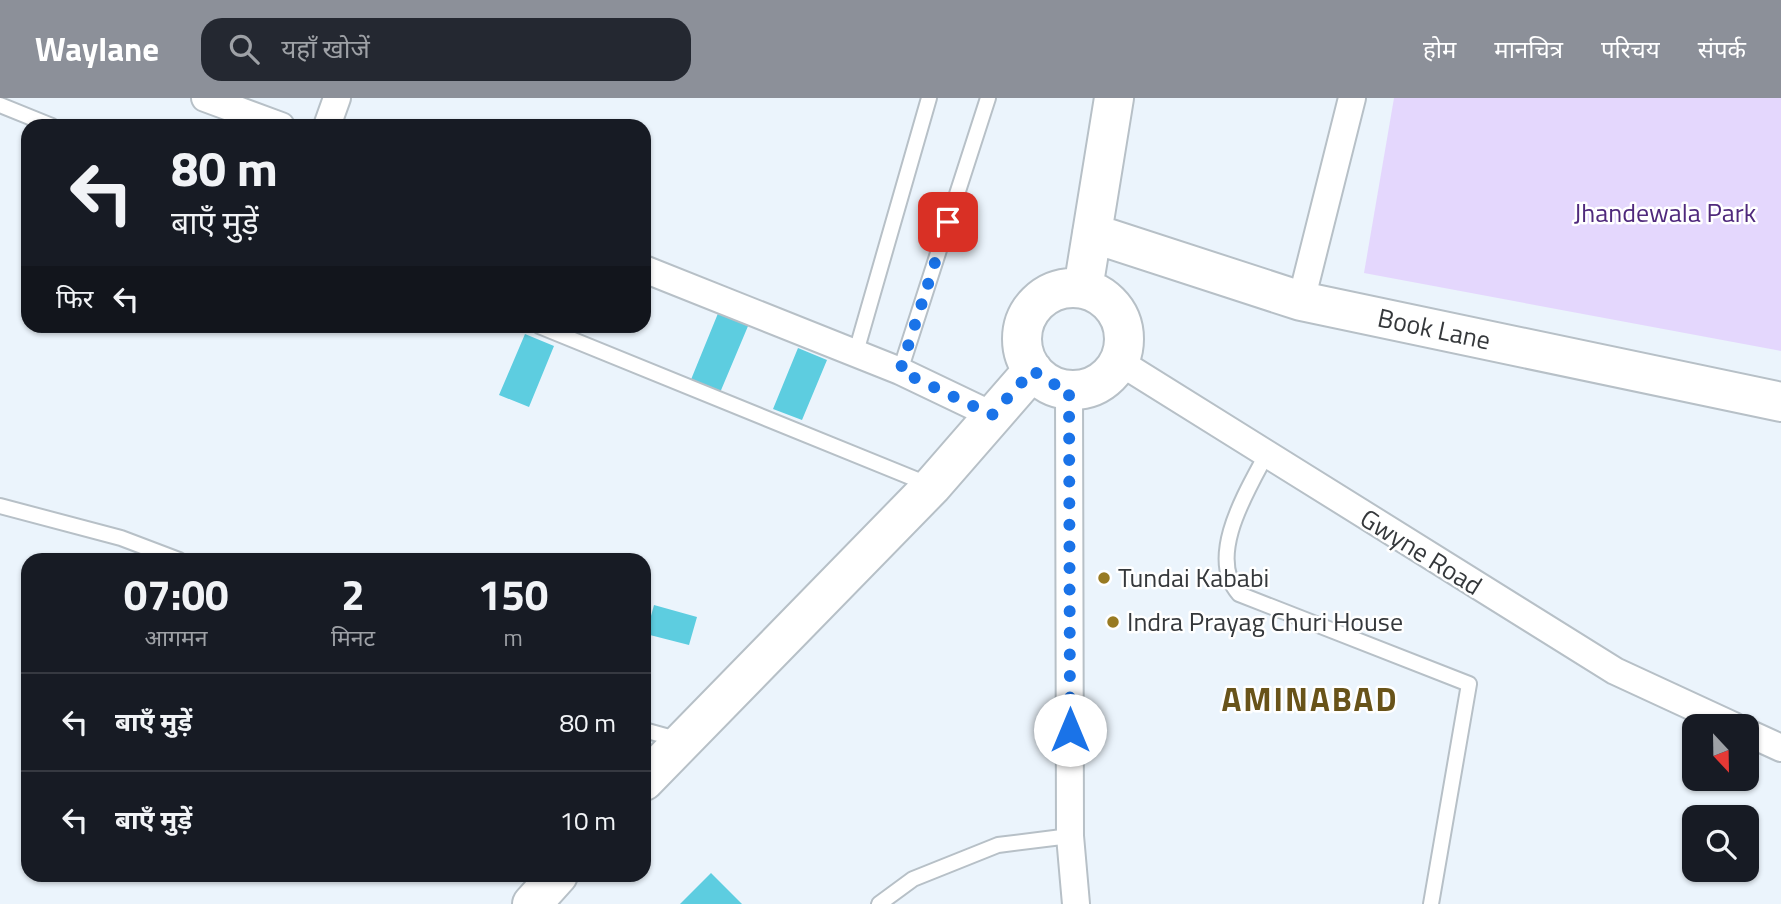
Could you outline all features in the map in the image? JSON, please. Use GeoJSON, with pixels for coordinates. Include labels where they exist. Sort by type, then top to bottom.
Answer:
{"type":"FeatureCollection","features":[{"type":"Feature","properties":{"kind":"street"},"geometry":{"type":"LineString","coordinates":[[205,98],[262,119]]}},
{"type":"Feature","properties":{"kind":"street"},"geometry":{"type":"LineString","coordinates":[[330,119],[337,98]]}},
{"type":"Feature","properties":{"kind":"street"},"geometry":{"type":"LineString","coordinates":[[1083,289],[1114,98]]}},
{"type":"Feature","properties":{"kind":"street"},"geometry":{"type":"LineString","coordinates":[[1301,301],[1352,98]]}},
{"type":"Feature","properties":{"kind":"street","name":"Book Lane"},"geometry":{"type":"LineString","coordinates":[[1092,233],[1301,301],[1781,402]]}},
{"type":"Feature","properties":{"kind":"street"},"geometry":{"type":"LineString","coordinates":[[651,272],[856,352],[992,415]]}},
{"type":"Feature","properties":{"kind":"street"},"geometry":{"type":"LineString","coordinates":[[1065,289],[1083,289],[1099,294],[1112,306],[1121,320],[1124,335],[1118,361],[1106,378],[1092,386],[1069,389],[1045,381],[1033,370],[1025,355],[1022,338],[1030,313],[1048,295],[1065,289]]}},
{"type":"Feature","properties":{"kind":"street","name":"Gwyne Road"},"geometry":{"type":"LineString","coordinates":[[1118,361],[1615,671],[1708,714]]}},
{"type":"Feature","properties":{"kind":"street"},"geometry":{"type":"LineString","coordinates":[[651,773],[932,486],[1033,370]]}},
{"type":"Feature","properties":{"kind":"street"},"geometry":{"type":"LineString","coordinates":[[1069,389],[1070,836],[1076,904]]}},
{"type":"Feature","properties":{"kind":"street"},"geometry":{"type":"LineString","coordinates":[[1759,738],[1781,748]]}},
{"type":"Feature","properties":{"kind":"street"},"geometry":{"type":"LineString","coordinates":[[532,904],[552,882]]}},
{"type":"Feature","properties":{"kind":"lane"},"geometry":{"type":"LineString","coordinates":[[856,352],[929,98]]}},
{"type":"Feature","properties":{"kind":"lane"},"geometry":{"type":"LineString","coordinates":[[900,371],[988,98]]}},
{"type":"Feature","properties":{"kind":"lane"},"geometry":{"type":"LineString","coordinates":[[0,105],[35,119]]}},
{"type":"Feature","properties":{"kind":"lane"},"geometry":{"type":"LineString","coordinates":[[556,333],[932,486]]}},
{"type":"Feature","properties":{"kind":"lane"},"geometry":{"type":"LineString","coordinates":[[1266,455],[1234,515],[1226,572],[1229,583],[1239,594],[1469,684],[1431,904]]}},
{"type":"Feature","properties":{"kind":"lane"},"geometry":{"type":"LineString","coordinates":[[0,506],[121,538],[161,553]]}},
{"type":"Feature","properties":{"kind":"lane"},"geometry":{"type":"LineString","coordinates":[[651,732],[681,741]]}},
{"type":"Feature","properties":{"kind":"lane"},"geometry":{"type":"LineString","coordinates":[[879,904],[913,878],[998,845],[1070,836]]}},
{"type":"Feature","properties":{"kind":"green space","name":"Jhandewala Park"},"geometry":{"type":"Polygon","coordinates":[[[1394,98],[1781,98],[1781,351],[1364,273],[1394,98]]]}},
{"type":"Feature","properties":{"kind":"building"},"geometry":{"type":"Polygon","coordinates":[[[721,306],[751,319],[719,395],[690,382],[721,306]]]}},
{"type":"Feature","properties":{"kind":"building"},"geometry":{"type":"Polygon","coordinates":[[[525,334],[554,346],[529,407],[499,395],[525,334]]]}},
{"type":"Feature","properties":{"kind":"building"},"geometry":{"type":"Polygon","coordinates":[[[798,348],[827,360],[802,420],[773,409],[798,348]]]}},
{"type":"Feature","properties":{"kind":"building"},"geometry":{"type":"Polygon","coordinates":[[[654,605],[697,617],[689,645],[651,635],[654,605]]]}},
{"type":"Feature","properties":{"kind":"building"},"geometry":{"type":"Polygon","coordinates":[[[711,873],[742,904],[680,904],[711,873]]]}},
{"type":"Feature","properties":{"kind":"place","name":"Tundai Kababi"},"geometry":{"type":"Point","coordinates":[1104,578]}},
{"type":"Feature","properties":{"kind":"place","name":"Indra Prayag Churi House"},"geometry":{"type":"Point","coordinates":[1113,622]}},
{"type":"Feature","properties":{"kind":"district","name":"AMINABAD"},"geometry":{"type":"Point","coordinates":[1310,699]}},
{"type":"Feature","properties":{"kind":"route"},"geometry":{"type":"LineString","coordinates":[[948,222],[900,371],[992,415],[1033,370],[1045,381],[1069,389],[1070,730]]}}]}
